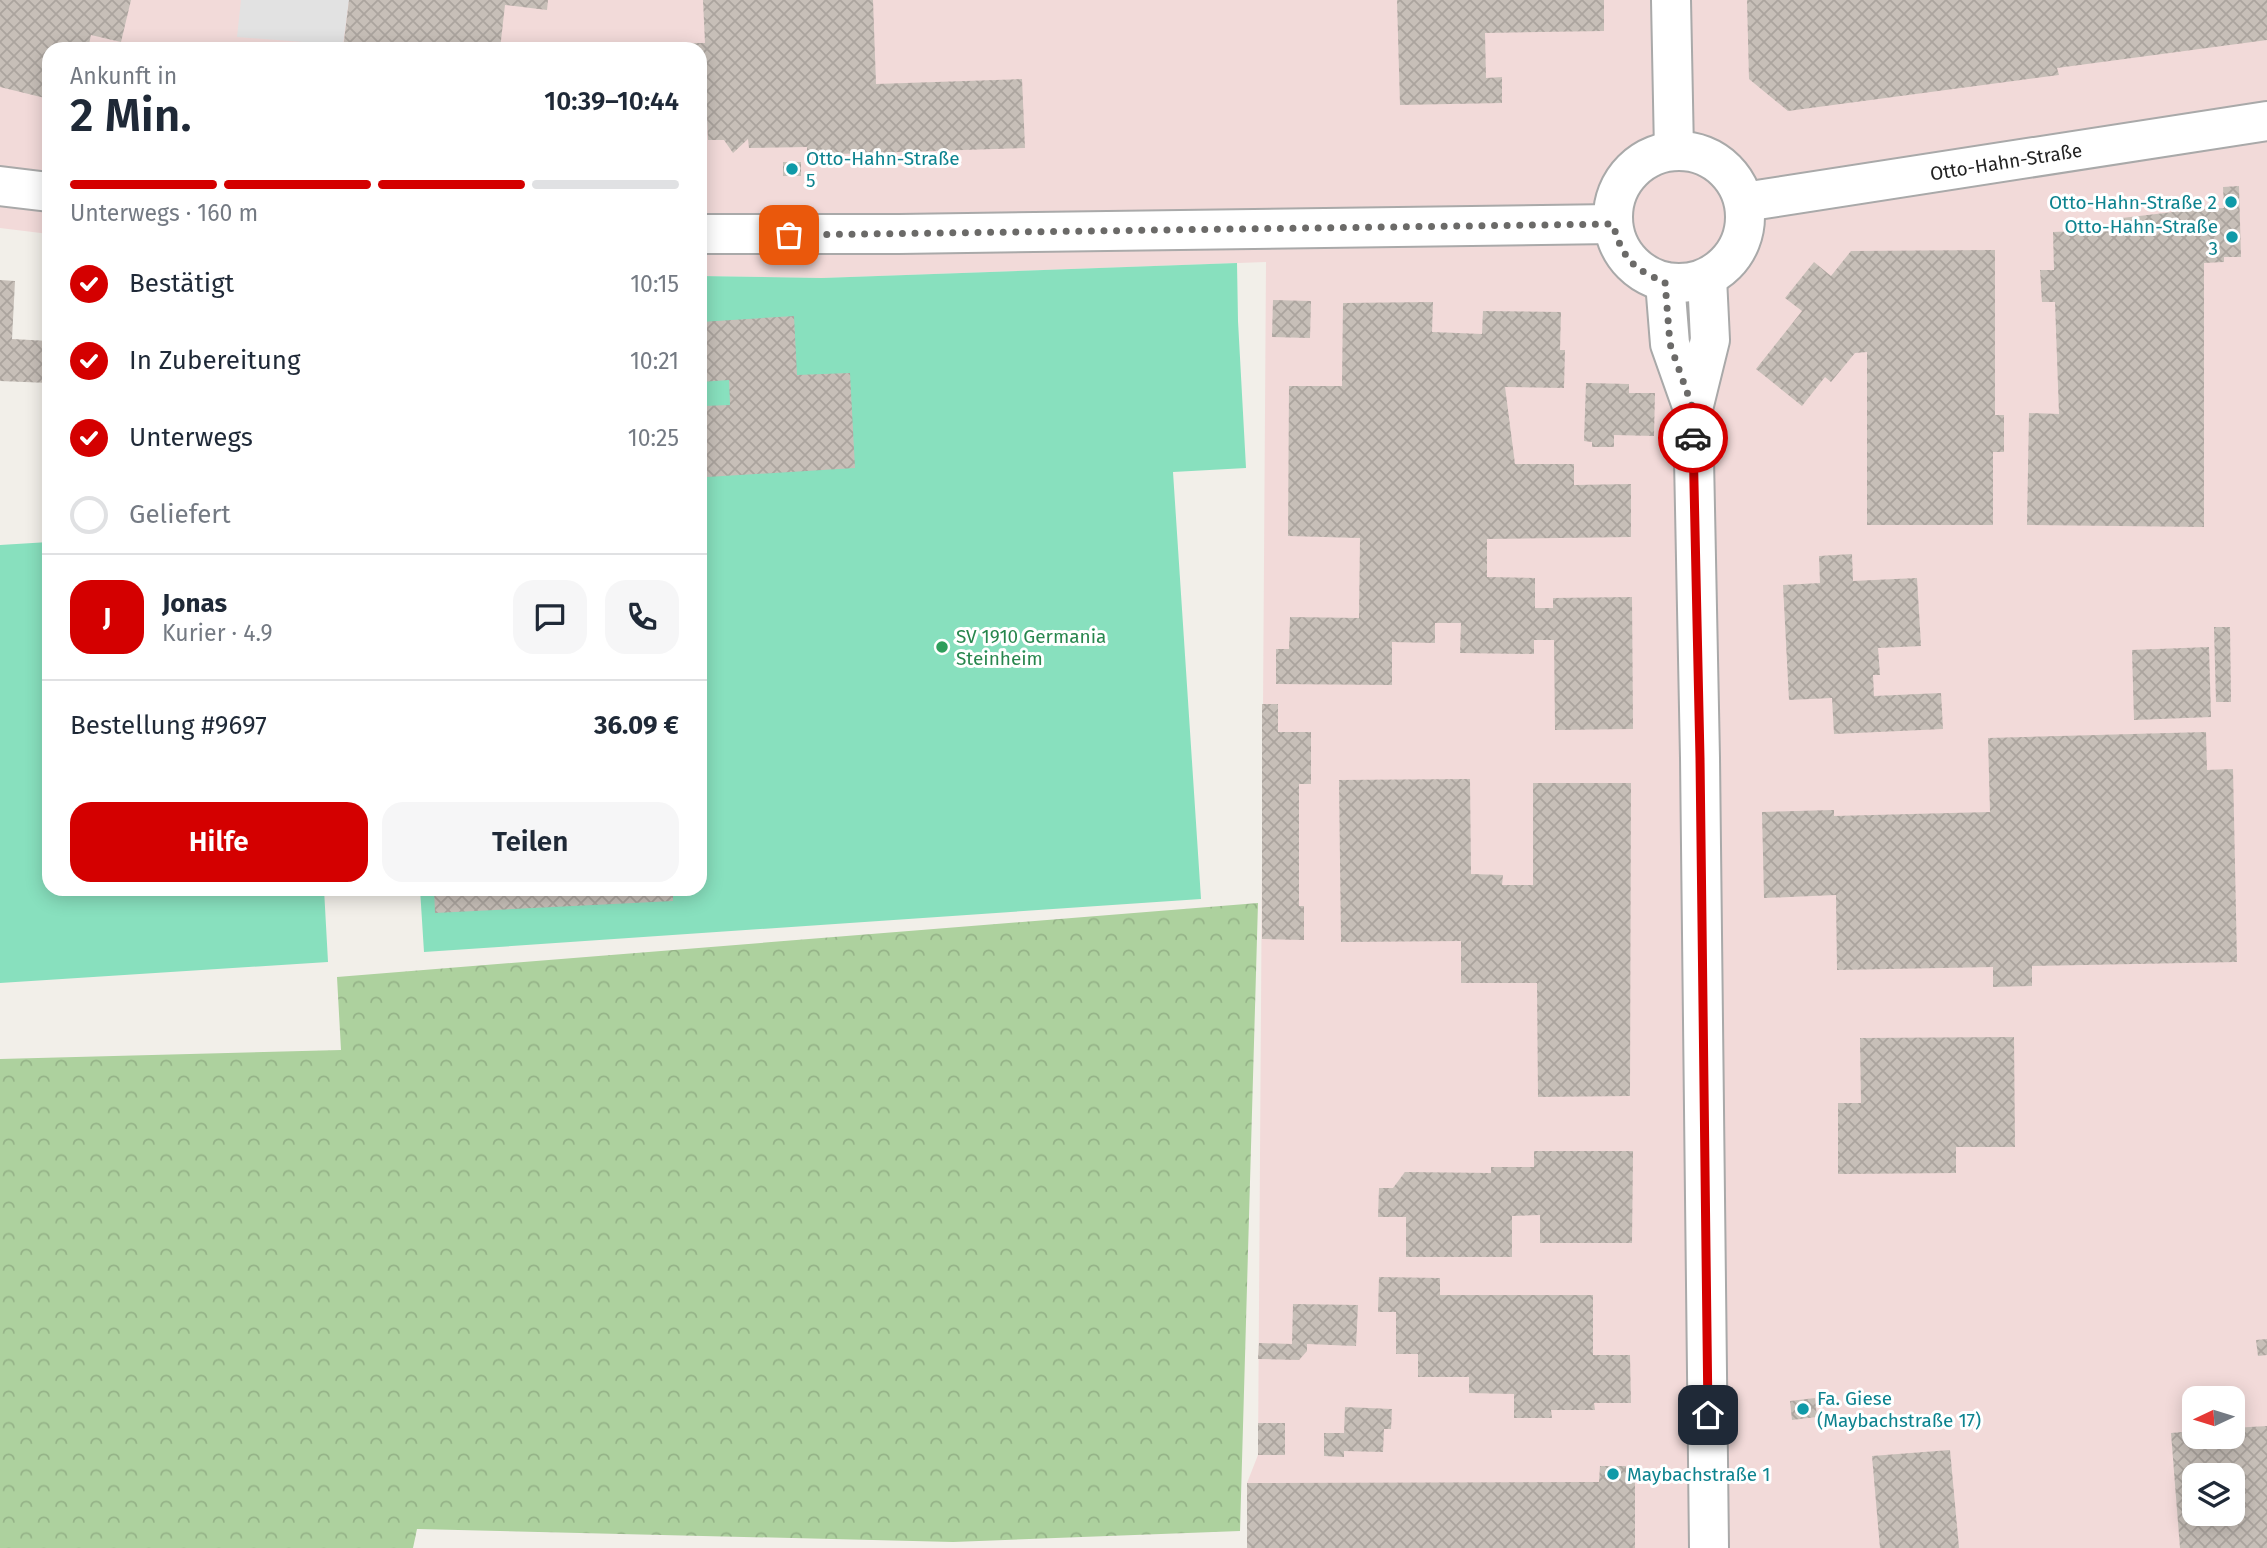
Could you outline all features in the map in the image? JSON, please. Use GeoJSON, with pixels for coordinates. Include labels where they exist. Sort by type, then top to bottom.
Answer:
{"type":"FeatureCollection","features":[{"type":"Feature","properties":{"kind":"street"},"geometry":{"type":"LineString","coordinates":[[1671,0],[1674,151]]}},
{"type":"Feature","properties":{"kind":"street","name":"Otto-Hahn-Straße"},"geometry":{"type":"LineString","coordinates":[[1744,202],[2267,121]]}},
{"type":"Feature","properties":{"kind":"street"},"geometry":{"type":"LineString","coordinates":[[1674,151],[1692,152],[1710,158],[1731,177],[1744,202],[1746,224],[1740,246],[1726,264],[1707,278],[1686,284],[1665,282],[1646,275],[1630,262],[1619,244],[1613,224],[1614,203],[1622,183],[1636,167],[1654,156],[1674,151]]}},
{"type":"Feature","properties":{"kind":"street"},"geometry":{"type":"LineString","coordinates":[[0,186],[42,191]]}},
{"type":"Feature","properties":{"kind":"street"},"geometry":{"type":"LineString","coordinates":[[707,234],[899,234],[1613,224]]}},
{"type":"Feature","properties":{"kind":"street"},"geometry":{"type":"LineString","coordinates":[[1707,278],[1710,340],[1693,409],[1709,1548]]}},
{"type":"Feature","properties":{"kind":"street"},"geometry":{"type":"LineString","coordinates":[[1665,282],[1670,344],[1693,409]]}},
{"type":"Feature","properties":{"kind":"shaded area"},"geometry":{"type":"Polygon","coordinates":[[[0,0],[2267,0],[2267,1548],[1247,1548],[1247,1483],[1258,1455],[1266,262],[822,278],[707,276],[707,42],[42,42],[42,233],[0,228],[0,0]]]}},
{"type":"Feature","properties":{"kind":"shaded area"},"geometry":{"type":"Polygon","coordinates":[[[241,0],[349,0],[343,42],[237,37],[241,0]]]}},
{"type":"Feature","properties":{"kind":"green space","name":"SV 1910 Germania Steinheim"},"geometry":{"type":"Polygon","coordinates":[[[1237,263],[1246,468],[1173,472],[1201,899],[424,952],[420,896],[707,896],[707,276],[822,278],[1237,263]]]}},
{"type":"Feature","properties":{"kind":"green space"},"geometry":{"type":"Polygon","coordinates":[[[42,542],[42,896],[324,896],[328,962],[0,983],[0,545],[42,542]]]}},
{"type":"Feature","properties":{"kind":"green space"},"geometry":{"type":"Polygon","coordinates":[[[1258,903],[1240,1531],[953,1542],[417,1529],[413,1548],[0,1548],[0,1059],[341,1050],[337,977],[1258,903]]]}},
{"type":"Feature","properties":{"kind":"building"},"geometry":{"type":"Polygon","coordinates":[[[0,0],[131,0],[121,42],[91,35],[90,42],[42,42],[42,97],[0,87],[0,0]]]}},
{"type":"Feature","properties":{"kind":"building"},"geometry":{"type":"Polygon","coordinates":[[[349,0],[548,0],[547,10],[505,5],[501,42],[344,42],[349,0]]]}},
{"type":"Feature","properties":{"kind":"building"},"geometry":{"type":"Polygon","coordinates":[[[703,0],[873,0],[876,84],[1022,79],[1025,148],[807,155],[807,147],[749,148],[748,139],[733,153],[724,140],[708,140],[703,0]]]}},
{"type":"Feature","properties":{"kind":"building"},"geometry":{"type":"Polygon","coordinates":[[[1397,0],[1604,0],[1604,31],[1485,33],[1486,78],[1502,77],[1502,103],[1400,105],[1397,0]]]}},
{"type":"Feature","properties":{"kind":"building"},"geometry":{"type":"Polygon","coordinates":[[[1747,0],[2267,0],[2267,40],[2057,68],[2059,75],[1788,111],[1749,79],[1747,0]]]}},
{"type":"Feature","properties":{"kind":"building","name":"Otto-Hahn-Straße 5"},"geometry":{"type":"Polygon","coordinates":[[[783,162],[801,162],[801,176],[783,176],[783,162]]]}},
{"type":"Feature","properties":{"kind":"building"},"geometry":{"type":"Polygon","coordinates":[[[2239,186],[2241,257],[2224,257],[2224,262],[2204,263],[2204,527],[2027,525],[2029,413],[2059,414],[2055,302],[2042,302],[2040,270],[2054,270],[2053,232],[2122,229],[2122,218],[2224,208],[2223,187],[2239,186]]]}},
{"type":"Feature","properties":{"kind":"building"},"geometry":{"type":"Polygon","coordinates":[[[1995,250],[1995,415],[2004,415],[2004,452],[1993,452],[1993,525],[1867,525],[1867,352],[1855,353],[1831,382],[1825,377],[1802,406],[1756,369],[1802,311],[1785,298],[1814,262],[1831,276],[1851,251],[1995,250]]]}},
{"type":"Feature","properties":{"kind":"building"},"geometry":{"type":"Polygon","coordinates":[[[0,280],[15,281],[12,339],[42,341],[42,383],[0,381],[0,280]]]}},
{"type":"Feature","properties":{"kind":"building"},"geometry":{"type":"Polygon","coordinates":[[[1273,300],[1311,301],[1310,338],[1272,337],[1273,300]]]}},
{"type":"Feature","properties":{"kind":"building"},"geometry":{"type":"Polygon","coordinates":[[[1433,302],[1432,332],[1482,334],[1483,311],[1561,312],[1560,350],[1565,350],[1564,388],[1505,387],[1515,464],[1574,464],[1574,485],[1631,484],[1631,537],[1487,539],[1487,577],[1535,578],[1535,608],[1553,608],[1553,598],[1632,597],[1633,729],[1555,730],[1554,640],[1534,640],[1534,654],[1460,653],[1461,623],[1435,623],[1435,643],[1392,642],[1392,685],[1276,684],[1276,649],[1289,649],[1290,617],[1359,618],[1360,538],[1288,536],[1289,386],[1342,386],[1343,303],[1433,302]]]}},
{"type":"Feature","properties":{"kind":"building"},"geometry":{"type":"Polygon","coordinates":[[[794,316],[797,375],[850,373],[855,468],[707,477],[707,406],[730,405],[729,380],[707,382],[707,322],[794,316]]]}},
{"type":"Feature","properties":{"kind":"building"},"geometry":{"type":"Polygon","coordinates":[[[1586,383],[1629,384],[1629,393],[1655,393],[1654,436],[1614,435],[1614,447],[1592,447],[1592,442],[1584,441],[1586,383]]]}},
{"type":"Feature","properties":{"kind":"building"},"geometry":{"type":"Polygon","coordinates":[[[1852,554],[1853,581],[1917,578],[1921,646],[1878,648],[1880,675],[1873,675],[1874,696],[1941,693],[1943,729],[1834,734],[1832,698],[1789,700],[1783,585],[1820,583],[1819,556],[1852,554]]]}},
{"type":"Feature","properties":{"kind":"building"},"geometry":{"type":"Polygon","coordinates":[[[2214,627],[2230,627],[2231,702],[2216,702],[2214,627]]]}},
{"type":"Feature","properties":{"kind":"building"},"geometry":{"type":"Polygon","coordinates":[[[2209,647],[2211,717],[2134,720],[2132,650],[2209,647]]]}},
{"type":"Feature","properties":{"kind":"building"},"geometry":{"type":"Polygon","coordinates":[[[1262,704],[1278,704],[1278,732],[1311,732],[1311,784],[1299,784],[1299,906],[1304,906],[1304,940],[1262,939],[1262,704]]]}},
{"type":"Feature","properties":{"kind":"building"},"geometry":{"type":"Polygon","coordinates":[[[2206,732],[2207,770],[2233,769],[2237,962],[2032,966],[2032,986],[1993,987],[1993,967],[1837,970],[1836,895],[1764,898],[1762,812],[1834,810],[1834,816],[1990,812],[1988,738],[2206,732]]]}},
{"type":"Feature","properties":{"kind":"building"},"geometry":{"type":"Polygon","coordinates":[[[1470,779],[1471,874],[1503,875],[1502,885],[1533,885],[1533,783],[1631,783],[1630,1096],[1538,1097],[1537,983],[1461,983],[1461,941],[1341,942],[1339,780],[1470,779]]]}},
{"type":"Feature","properties":{"kind":"building"},"geometry":{"type":"Polygon","coordinates":[[[434,896],[673,896],[673,901],[435,913],[434,896]]]}},
{"type":"Feature","properties":{"kind":"building"},"geometry":{"type":"Polygon","coordinates":[[[2014,1037],[2015,1147],[1956,1147],[1956,1173],[1838,1174],[1838,1103],[1861,1103],[1860,1038],[2014,1037]]]}},
{"type":"Feature","properties":{"kind":"building"},"geometry":{"type":"Polygon","coordinates":[[[1534,1151],[1633,1151],[1632,1243],[1540,1243],[1540,1215],[1512,1216],[1512,1257],[1406,1257],[1406,1217],[1378,1217],[1379,1188],[1393,1188],[1405,1172],[1491,1173],[1491,1167],[1534,1167],[1534,1151]]]}},
{"type":"Feature","properties":{"kind":"building"},"geometry":{"type":"Polygon","coordinates":[[[1379,1277],[1440,1278],[1440,1295],[1593,1295],[1593,1355],[1630,1355],[1631,1403],[1594,1403],[1595,1410],[1551,1410],[1552,1418],[1514,1418],[1514,1394],[1469,1393],[1469,1377],[1418,1377],[1418,1354],[1396,1354],[1396,1312],[1378,1312],[1379,1277]]]}},
{"type":"Feature","properties":{"kind":"building"},"geometry":{"type":"Polygon","coordinates":[[[1293,1304],[1358,1305],[1356,1346],[1307,1344],[1307,1351],[1299,1360],[1258,1359],[1259,1343],[1292,1344],[1293,1304]]]}},
{"type":"Feature","properties":{"kind":"building"},"geometry":{"type":"Polygon","coordinates":[[[2267,1339],[2267,1355],[2258,1356],[2256,1340],[2267,1339]]]}},
{"type":"Feature","properties":{"kind":"building","name":"Fa. Giese (Maybachstraße 17)"},"geometry":{"type":"Polygon","coordinates":[[[1815,1398],[1817,1417],[1792,1420],[1790,1401],[1815,1398]]]}},
{"type":"Feature","properties":{"kind":"building"},"geometry":{"type":"Polygon","coordinates":[[[1345,1407],[1392,1409],[1391,1429],[1384,1429],[1383,1452],[1344,1451],[1344,1457],[1324,1456],[1324,1433],[1344,1433],[1345,1407]]]}},
{"type":"Feature","properties":{"kind":"building"},"geometry":{"type":"Polygon","coordinates":[[[1258,1423],[1285,1423],[1285,1455],[1258,1455],[1258,1423]]]}},
{"type":"Feature","properties":{"kind":"building"},"geometry":{"type":"Polygon","coordinates":[[[2267,1426],[2267,1548],[2180,1548],[2171,1433],[2182,1432],[2182,1449],[2245,1449],[2245,1427],[2267,1426]]]}},
{"type":"Feature","properties":{"kind":"building"},"geometry":{"type":"Polygon","coordinates":[[[1950,1450],[1959,1548],[1880,1548],[1872,1456],[1950,1450]]]}},
{"type":"Feature","properties":{"kind":"building"},"geometry":{"type":"Polygon","coordinates":[[[1600,1466],[1626,1466],[1626,1482],[1635,1482],[1635,1548],[1247,1548],[1247,1483],[1599,1482],[1600,1466]]]}},
{"type":"Feature","properties":{"kind":"way so far"},"geometry":{"type":"LineString","coordinates":[[789,235],[1613,224],[1619,244],[1630,262],[1646,275],[1665,282],[1670,344],[1693,409],[1693,438]]}},
{"type":"Feature","properties":{"kind":"place","name":"Otto-Hahn-Straße 5"},"geometry":{"type":"Point","coordinates":[792,169]}},
{"type":"Feature","properties":{"kind":"place","name":"Otto-Hahn-Straße 2"},"geometry":{"type":"Point","coordinates":[2231,202]}},
{"type":"Feature","properties":{"kind":"place","name":"Otto-Hahn-Straße 3"},"geometry":{"type":"Point","coordinates":[2232,237]}},
{"type":"Feature","properties":{"kind":"place","name":"SV 1910 Germania Steinheim"},"geometry":{"type":"Point","coordinates":[942,647]}},
{"type":"Feature","properties":{"kind":"place","name":"Fa. Giese (Maybachstraße 17)"},"geometry":{"type":"Point","coordinates":[1803,1409]}},
{"type":"Feature","properties":{"kind":"place","name":"Maybachstraße 1"},"geometry":{"type":"Point","coordinates":[1613,1474]}},
{"type":"Feature","properties":{"kind":"route"},"geometry":{"type":"LineString","coordinates":[[1693,438],[1708,1415]]}}]}
